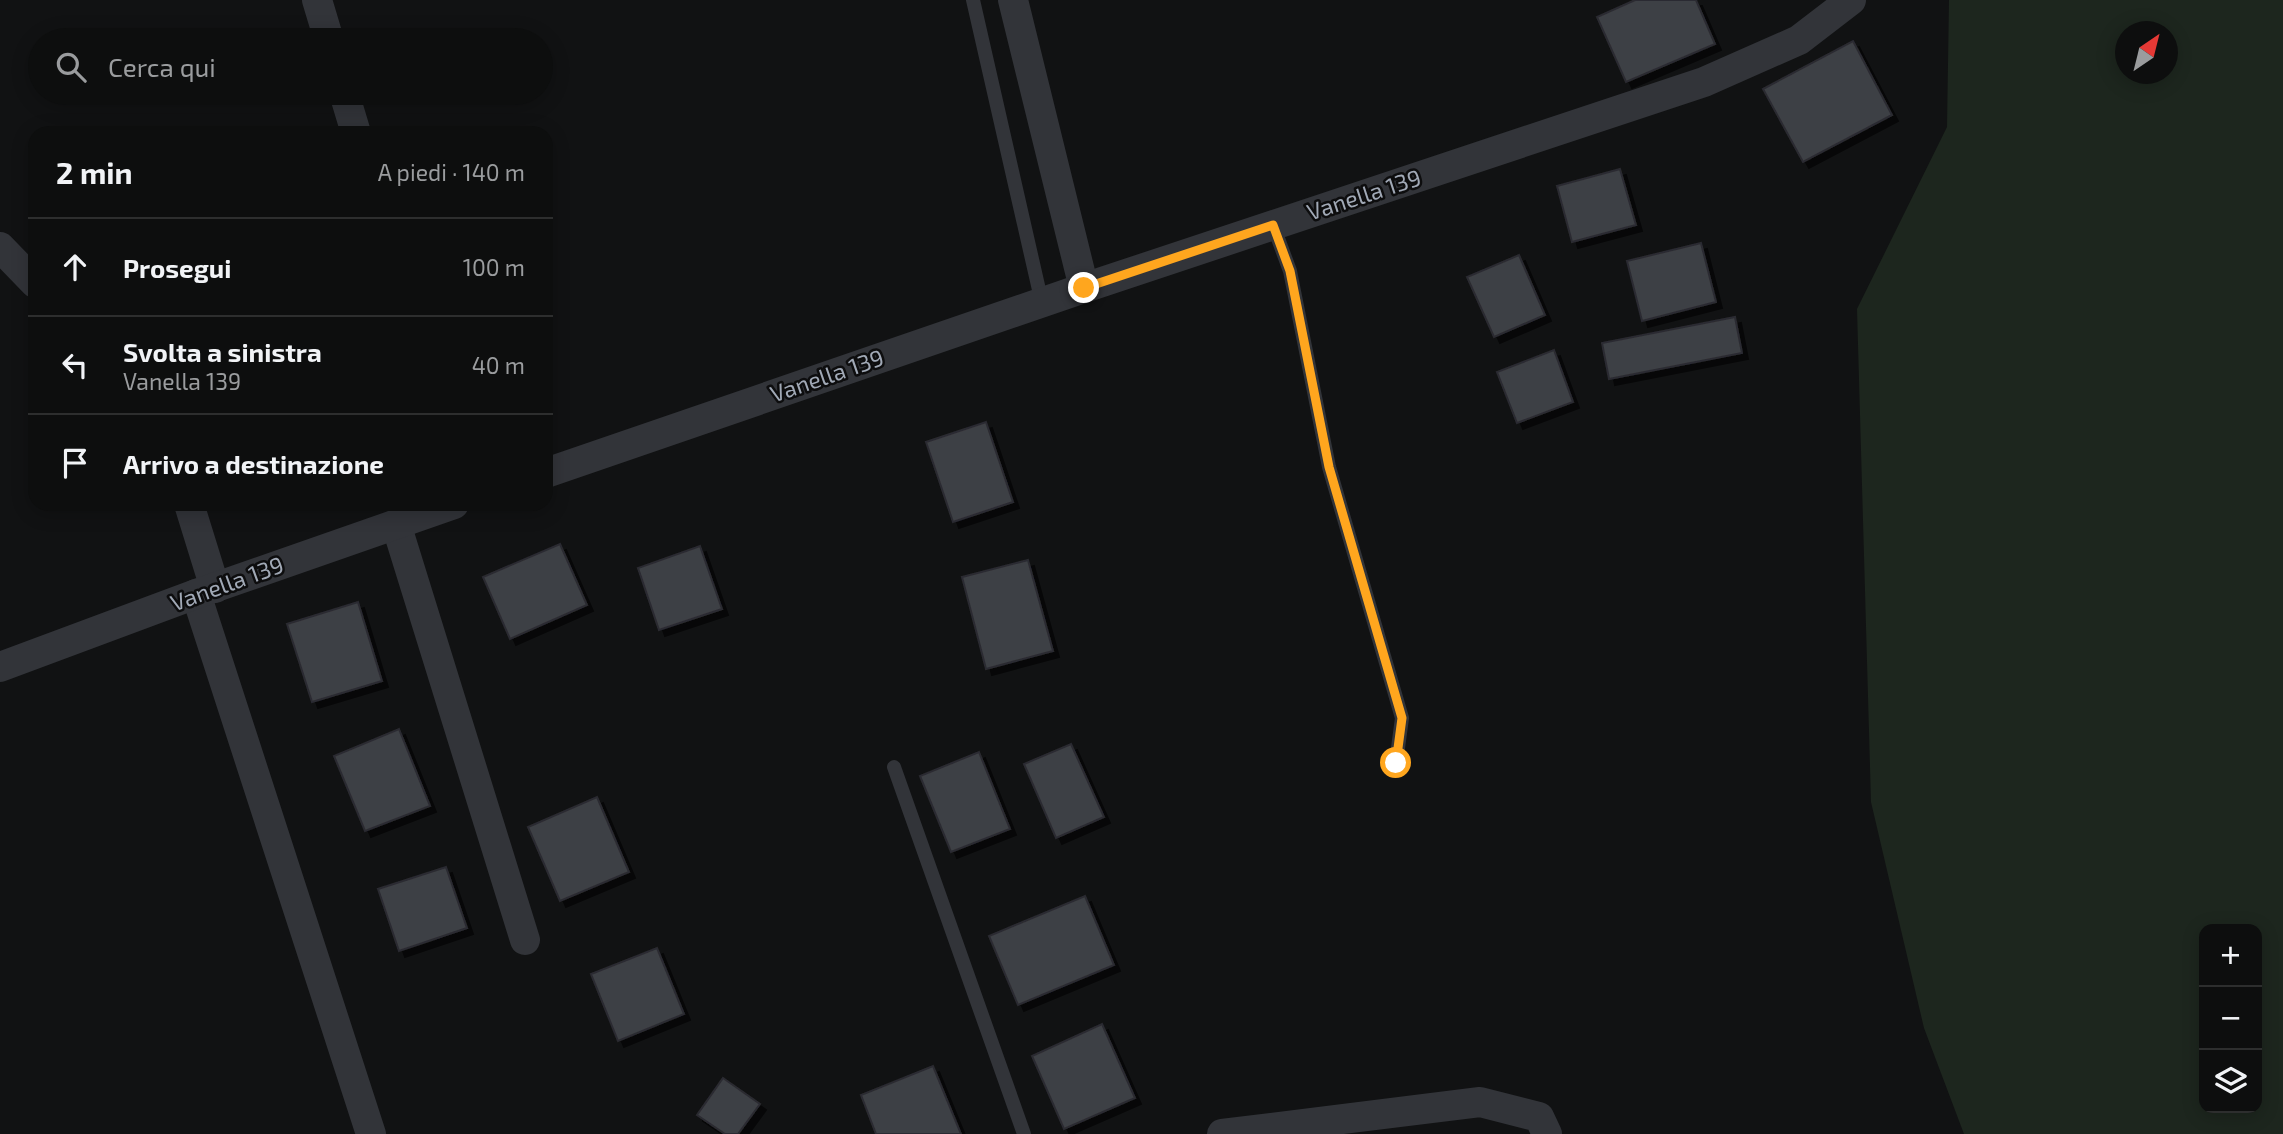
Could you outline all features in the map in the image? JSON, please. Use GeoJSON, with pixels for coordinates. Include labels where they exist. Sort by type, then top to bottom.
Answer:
{"type":"FeatureCollection","features":[{"type":"Feature","properties":{"kind":"street"},"geometry":{"type":"LineString","coordinates":[[317,0],[325,28]]}},
{"type":"Feature","properties":{"kind":"street"},"geometry":{"type":"LineString","coordinates":[[1013,0],[1084,288]]}},
{"type":"Feature","properties":{"kind":"street","name":"Vanella 139"},"geometry":{"type":"LineString","coordinates":[[553,470],[1084,288],[1704,82],[1799,40],[1851,0]]}},
{"type":"Feature","properties":{"kind":"street"},"geometry":{"type":"LineString","coordinates":[[348,105],[354,126]]}},
{"type":"Feature","properties":{"kind":"street"},"geometry":{"type":"LineString","coordinates":[[0,247],[28,276]]}},
{"type":"Feature","properties":{"kind":"street"},"geometry":{"type":"LineString","coordinates":[[190,511],[206,591],[371,1134]]}},
{"type":"Feature","properties":{"kind":"street","name":"Vanella 139"},"geometry":{"type":"LineString","coordinates":[[2,661],[434,511]]}},
{"type":"Feature","properties":{"kind":"street"},"geometry":{"type":"LineString","coordinates":[[396,524],[525,940]]}},
{"type":"Feature","properties":{"kind":"street"},"geometry":{"type":"LineString","coordinates":[[1222,1134],[1480,1101],[1539,1117],[1547,1134]]}},
{"type":"Feature","properties":{"kind":"lane"},"geometry":{"type":"LineString","coordinates":[[973,0],[1042,303]]}},
{"type":"Feature","properties":{"kind":"lane"},"geometry":{"type":"LineString","coordinates":[[1273,225],[1290,271],[1329,467],[1402,718],[1396,763]]}},
{"type":"Feature","properties":{"kind":"lane"},"geometry":{"type":"LineString","coordinates":[[894,767],[1024,1134]]}},
{"type":"Feature","properties":{"kind":"shaded area"},"geometry":{"type":"Polygon","coordinates":[[[1949,0],[2283,0],[2283,1134],[1964,1134],[1924,1028],[1871,802],[1857,309],[1947,127],[1949,0]]]}},
{"type":"Feature","properties":{"kind":"building"},"geometry":{"type":"Polygon","coordinates":[[[1635,0],[1696,0],[1715,44],[1626,82],[1597,17],[1635,0]]]}},
{"type":"Feature","properties":{"kind":"building"},"geometry":{"type":"Polygon","coordinates":[[[1853,41],[1892,115],[1803,162],[1763,89],[1853,41]]]}},
{"type":"Feature","properties":{"kind":"building"},"geometry":{"type":"Polygon","coordinates":[[[1620,169],[1636,225],[1572,242],[1557,186],[1620,169]]]}},
{"type":"Feature","properties":{"kind":"building"},"geometry":{"type":"Polygon","coordinates":[[[1701,243],[1716,302],[1642,321],[1627,261],[1701,243]]]}},
{"type":"Feature","properties":{"kind":"building"},"geometry":{"type":"Polygon","coordinates":[[[1519,255],[1545,315],[1494,337],[1467,277],[1519,255]]]}},
{"type":"Feature","properties":{"kind":"building"},"geometry":{"type":"Polygon","coordinates":[[[1735,317],[1742,353],[1609,379],[1602,343],[1735,317]]]}},
{"type":"Feature","properties":{"kind":"building"},"geometry":{"type":"Polygon","coordinates":[[[1554,350],[1573,402],[1517,423],[1497,372],[1554,350]]]}},
{"type":"Feature","properties":{"kind":"building"},"geometry":{"type":"Polygon","coordinates":[[[986,422],[1013,502],[953,522],[926,442],[986,422]]]}},
{"type":"Feature","properties":{"kind":"building"},"geometry":{"type":"Polygon","coordinates":[[[560,544],[587,605],[510,639],[483,577],[560,544]]]}},
{"type":"Feature","properties":{"kind":"building"},"geometry":{"type":"Polygon","coordinates":[[[700,546],[722,609],[659,630],[638,568],[700,546]]]}},
{"type":"Feature","properties":{"kind":"building"},"geometry":{"type":"Polygon","coordinates":[[[1028,560],[1053,651],[986,669],[962,577],[1028,560]]]}},
{"type":"Feature","properties":{"kind":"building"},"geometry":{"type":"Polygon","coordinates":[[[358,602],[382,681],[312,702],[287,624],[358,602]]]}},
{"type":"Feature","properties":{"kind":"building"},"geometry":{"type":"Polygon","coordinates":[[[399,729],[430,806],[365,831],[334,756],[399,729]]]}},
{"type":"Feature","properties":{"kind":"building"},"geometry":{"type":"Polygon","coordinates":[[[1071,744],[1104,817],[1056,838],[1024,764],[1071,744]]]}},
{"type":"Feature","properties":{"kind":"building"},"geometry":{"type":"Polygon","coordinates":[[[979,752],[1010,829],[951,852],[920,776],[979,752]]]}},
{"type":"Feature","properties":{"kind":"building"},"geometry":{"type":"Polygon","coordinates":[[[597,797],[629,872],[560,901],[528,827],[597,797]]]}},
{"type":"Feature","properties":{"kind":"building"},"geometry":{"type":"Polygon","coordinates":[[[446,867],[467,928],[399,951],[378,889],[446,867]]]}},
{"type":"Feature","properties":{"kind":"building"},"geometry":{"type":"Polygon","coordinates":[[[1085,896],[1114,965],[1018,1005],[989,936],[1085,896]]]}},
{"type":"Feature","properties":{"kind":"building"},"geometry":{"type":"Polygon","coordinates":[[[657,948],[684,1014],[618,1041],[591,974],[657,948]]]}},
{"type":"Feature","properties":{"kind":"building"},"geometry":{"type":"Polygon","coordinates":[[[1102,1024],[1135,1098],[1064,1129],[1032,1056],[1102,1024]]]}},
{"type":"Feature","properties":{"kind":"building"},"geometry":{"type":"Polygon","coordinates":[[[933,1066],[961,1134],[876,1134],[861,1095],[933,1066]]]}},
{"type":"Feature","properties":{"kind":"building"},"geometry":{"type":"Polygon","coordinates":[[[723,1078],[760,1104],[738,1134],[725,1134],[697,1115],[723,1078]]]}},
{"type":"Feature","properties":{"kind":"route"},"geometry":{"type":"LineString","coordinates":[[1084,288],[1273,225],[1290,271],[1329,467],[1402,718],[1396,763]]}}]}
